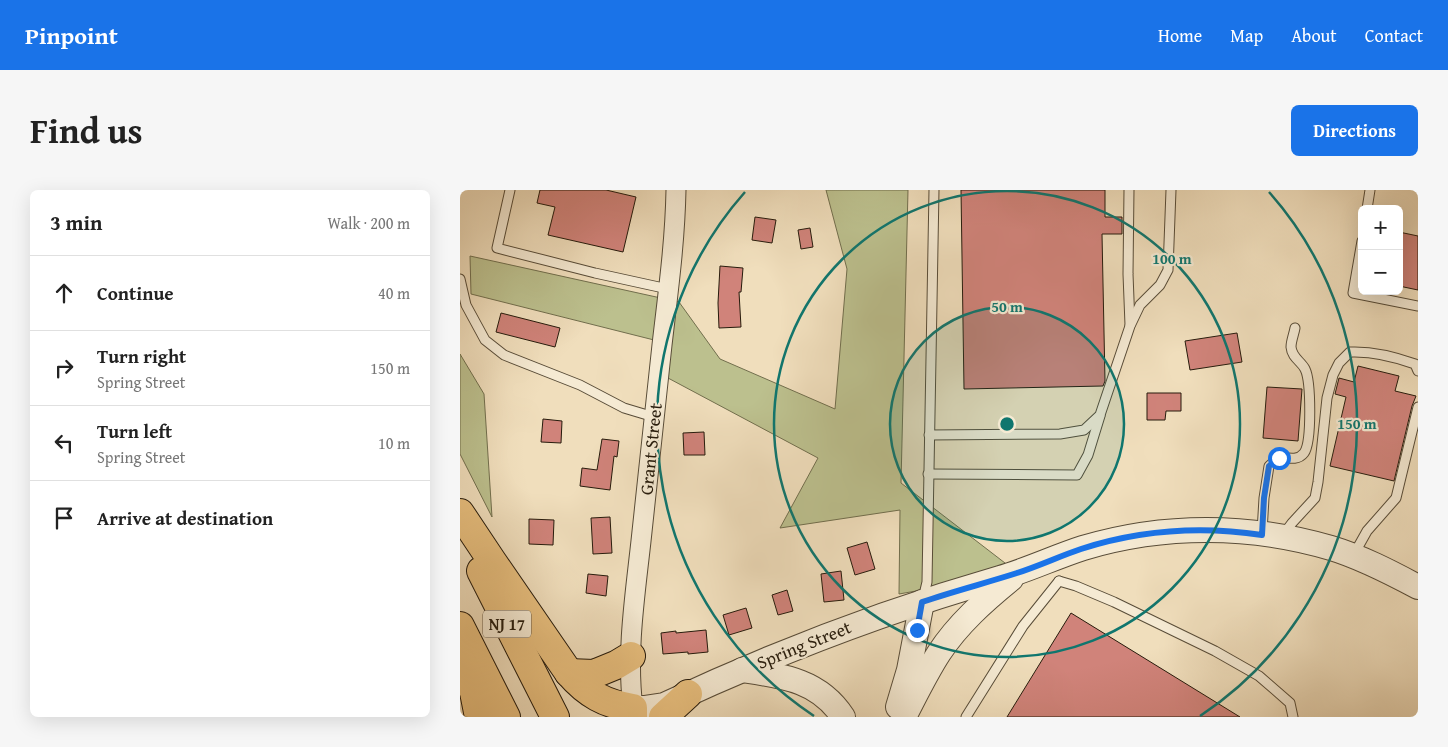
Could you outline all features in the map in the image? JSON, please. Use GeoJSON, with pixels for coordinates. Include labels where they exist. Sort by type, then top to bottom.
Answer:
{"type":"FeatureCollection","features":[{"type":"Feature","properties":{"kind":"highway"},"geometry":{"type":"LineString","coordinates":[[460,513],[569,673],[584,689],[602,700],[633,712]]}},
{"type":"Feature","properties":{"kind":"highway","name":"NJ 17"},"geometry":{"type":"LineString","coordinates":[[460,531],[555,717]]}},
{"type":"Feature","properties":{"kind":"highway","name":"NJ 17"},"geometry":{"type":"LineString","coordinates":[[460,626],[506,717]]}},
{"type":"Feature","properties":{"kind":"highway"},"geometry":{"type":"LineString","coordinates":[[460,656],[474,692],[478,717]]}},
{"type":"Feature","properties":{"kind":"highway"},"geometry":{"type":"LineString","coordinates":[[569,673],[594,674],[616,665],[631,656]]}},
{"type":"Feature","properties":{"kind":"highway"},"geometry":{"type":"LineString","coordinates":[[663,717],[688,694]]}},
{"type":"Feature","properties":{"kind":"street","name":"Grant Street"},"geometry":{"type":"LineString","coordinates":[[633,712],[631,656],[635,598],[676,213],[676,190]]}},
{"type":"Feature","properties":{"kind":"street","name":"Spring Street"},"geometry":{"type":"LineString","coordinates":[[633,712],[664,705],[825,636],[922,602],[1018,573],[1055,571],[1082,548],[1145,534],[1210,530],[1238,531],[1272,536],[1324,546],[1415,581]]}},
{"type":"Feature","properties":{"kind":"street"},"geometry":{"type":"LineString","coordinates":[[904,717],[932,665],[947,642],[971,614],[1018,573]]}},
{"type":"Feature","properties":{"kind":"street"},"geometry":{"type":"LineString","coordinates":[[896,717],[909,670],[922,602]]}},
{"type":"Feature","properties":{"kind":"street"},"geometry":{"type":"LineString","coordinates":[[742,670],[784,677],[809,686],[822,693],[831,701],[843,717]]}},
{"type":"Feature","properties":{"kind":"lane"},"geometry":{"type":"LineString","coordinates":[[510,190],[497,248],[668,289]]}},
{"type":"Feature","properties":{"kind":"lane"},"geometry":{"type":"LineString","coordinates":[[922,602],[926,582],[934,190]]}},
{"type":"Feature","properties":{"kind":"lane"},"geometry":{"type":"LineString","coordinates":[[1129,190],[1128,274],[1130,326]]}},
{"type":"Feature","properties":{"kind":"lane"},"geometry":{"type":"LineString","coordinates":[[928,474],[1077,475],[1088,455],[1130,326],[1140,305],[1160,285],[1168,270],[1171,190]]}},
{"type":"Feature","properties":{"kind":"lane"},"geometry":{"type":"LineString","coordinates":[[1368,205],[1370,190]]}},
{"type":"Feature","properties":{"kind":"lane"},"geometry":{"type":"LineString","coordinates":[[1360,250],[1353,293],[1418,306]]}},
{"type":"Feature","properties":{"kind":"lane"},"geometry":{"type":"LineString","coordinates":[[460,280],[466,305],[485,340],[504,355],[580,385],[624,408],[654,417]]}},
{"type":"Feature","properties":{"kind":"lane"},"geometry":{"type":"LineString","coordinates":[[1295,328],[1291,347],[1293,356],[1305,368],[1309,381],[1308,441],[1304,453],[1294,459],[1279,458],[1269,466],[1264,498],[1272,536],[1292,523],[1315,498],[1327,398],[1333,375],[1339,363],[1350,352],[1368,351],[1394,356],[1415,364],[1418,371]]}},
{"type":"Feature","properties":{"kind":"lane"},"geometry":{"type":"LineString","coordinates":[[1353,556],[1367,530],[1396,498],[1418,407]]}},
{"type":"Feature","properties":{"kind":"lane"},"geometry":{"type":"LineString","coordinates":[[929,435],[1060,434],[1084,430],[1100,415]]}},
{"type":"Feature","properties":{"kind":"lane"},"geometry":{"type":"LineString","coordinates":[[966,717],[1055,571],[1076,586],[1114,602],[1223,655],[1259,676],[1290,703],[1293,717]]}},
{"type":"Feature","properties":{"kind":"green space"},"geometry":{"type":"Polygon","coordinates":[[[826,190],[908,190],[901,483],[1018,573],[899,594],[900,510],[780,528],[818,458],[653,370],[658,341],[471,294],[470,256],[679,302],[720,359],[835,409],[847,269],[826,190]]]}},
{"type":"Feature","properties":{"kind":"green space"},"geometry":{"type":"Polygon","coordinates":[[[460,354],[484,394],[492,517],[460,454],[460,354]]]}},
{"type":"Feature","properties":{"kind":"building"},"geometry":{"type":"Polygon","coordinates":[[[540,190],[606,190],[636,197],[623,252],[548,235],[555,207],[537,203],[540,190]]]}},
{"type":"Feature","properties":{"kind":"building"},"geometry":{"type":"Polygon","coordinates":[[[961,190],[1105,190],[1105,217],[1122,217],[1122,234],[1102,234],[1105,381],[1103,386],[964,389],[961,190]]]}},
{"type":"Feature","properties":{"kind":"building"},"geometry":{"type":"Polygon","coordinates":[[[755,217],[776,220],[772,243],[752,240],[755,217]]]}},
{"type":"Feature","properties":{"kind":"building"},"geometry":{"type":"Polygon","coordinates":[[[810,228],[813,247],[801,249],[798,230],[810,228]]]}},
{"type":"Feature","properties":{"kind":"building"},"geometry":{"type":"Polygon","coordinates":[[[1403,233],[1418,236],[1418,290],[1403,287],[1403,233]]]}},
{"type":"Feature","properties":{"kind":"building"},"geometry":{"type":"Polygon","coordinates":[[[720,266],[743,268],[741,292],[739,292],[741,327],[719,328],[720,266]]]}},
{"type":"Feature","properties":{"kind":"building"},"geometry":{"type":"Polygon","coordinates":[[[501,313],[560,328],[555,347],[496,332],[501,313]]]}},
{"type":"Feature","properties":{"kind":"building"},"geometry":{"type":"Polygon","coordinates":[[[1237,333],[1242,362],[1190,370],[1185,341],[1237,333]]]}},
{"type":"Feature","properties":{"kind":"building"},"geometry":{"type":"Polygon","coordinates":[[[1358,366],[1399,376],[1395,391],[1416,396],[1394,481],[1330,466],[1346,397],[1335,394],[1339,378],[1354,382],[1358,366]]]}},
{"type":"Feature","properties":{"kind":"building"},"geometry":{"type":"Polygon","coordinates":[[[1267,387],[1302,389],[1298,441],[1263,438],[1267,387]]]}},
{"type":"Feature","properties":{"kind":"building"},"geometry":{"type":"Polygon","coordinates":[[[1147,393],[1181,393],[1181,411],[1166,411],[1165,420],[1147,420],[1147,393]]]}},
{"type":"Feature","properties":{"kind":"building"},"geometry":{"type":"Polygon","coordinates":[[[543,419],[562,421],[561,443],[541,442],[543,419]]]}},
{"type":"Feature","properties":{"kind":"building"},"geometry":{"type":"Polygon","coordinates":[[[704,432],[705,455],[684,455],[683,433],[704,432]]]}},
{"type":"Feature","properties":{"kind":"building"},"geometry":{"type":"Polygon","coordinates":[[[602,439],[619,441],[617,457],[614,456],[610,490],[580,486],[582,468],[597,470],[602,439]]]}},
{"type":"Feature","properties":{"kind":"building"},"geometry":{"type":"Polygon","coordinates":[[[610,517],[612,553],[593,554],[591,518],[610,517]]]}},
{"type":"Feature","properties":{"kind":"building"},"geometry":{"type":"Polygon","coordinates":[[[529,519],[554,520],[553,545],[529,544],[529,519]]]}},
{"type":"Feature","properties":{"kind":"building"},"geometry":{"type":"Polygon","coordinates":[[[867,542],[875,569],[855,575],[847,548],[867,542]]]}},
{"type":"Feature","properties":{"kind":"building"},"geometry":{"type":"Polygon","coordinates":[[[841,571],[844,600],[824,602],[821,574],[841,571]]]}},
{"type":"Feature","properties":{"kind":"building"},"geometry":{"type":"Polygon","coordinates":[[[588,574],[608,576],[606,596],[586,593],[588,574]]]}},
{"type":"Feature","properties":{"kind":"building"},"geometry":{"type":"Polygon","coordinates":[[[787,590],[793,611],[778,615],[772,595],[787,590]]]}},
{"type":"Feature","properties":{"kind":"building"},"geometry":{"type":"Polygon","coordinates":[[[746,608],[752,628],[729,635],[723,615],[746,608]]]}},
{"type":"Feature","properties":{"kind":"building"},"geometry":{"type":"Polygon","coordinates":[[[1071,613],[1240,717],[1007,717],[1071,613]]]}},
{"type":"Feature","properties":{"kind":"building"},"geometry":{"type":"Polygon","coordinates":[[[706,630],[708,652],[663,654],[661,633],[706,630]]]}},
{"type":"Feature","properties":{"kind":"route"},"geometry":{"type":"LineString","coordinates":[[917,630],[922,602],[1018,573],[1082,548],[1145,534],[1177,531],[1238,531],[1262,535],[1264,498],[1269,466],[1279,458]]}}]}
